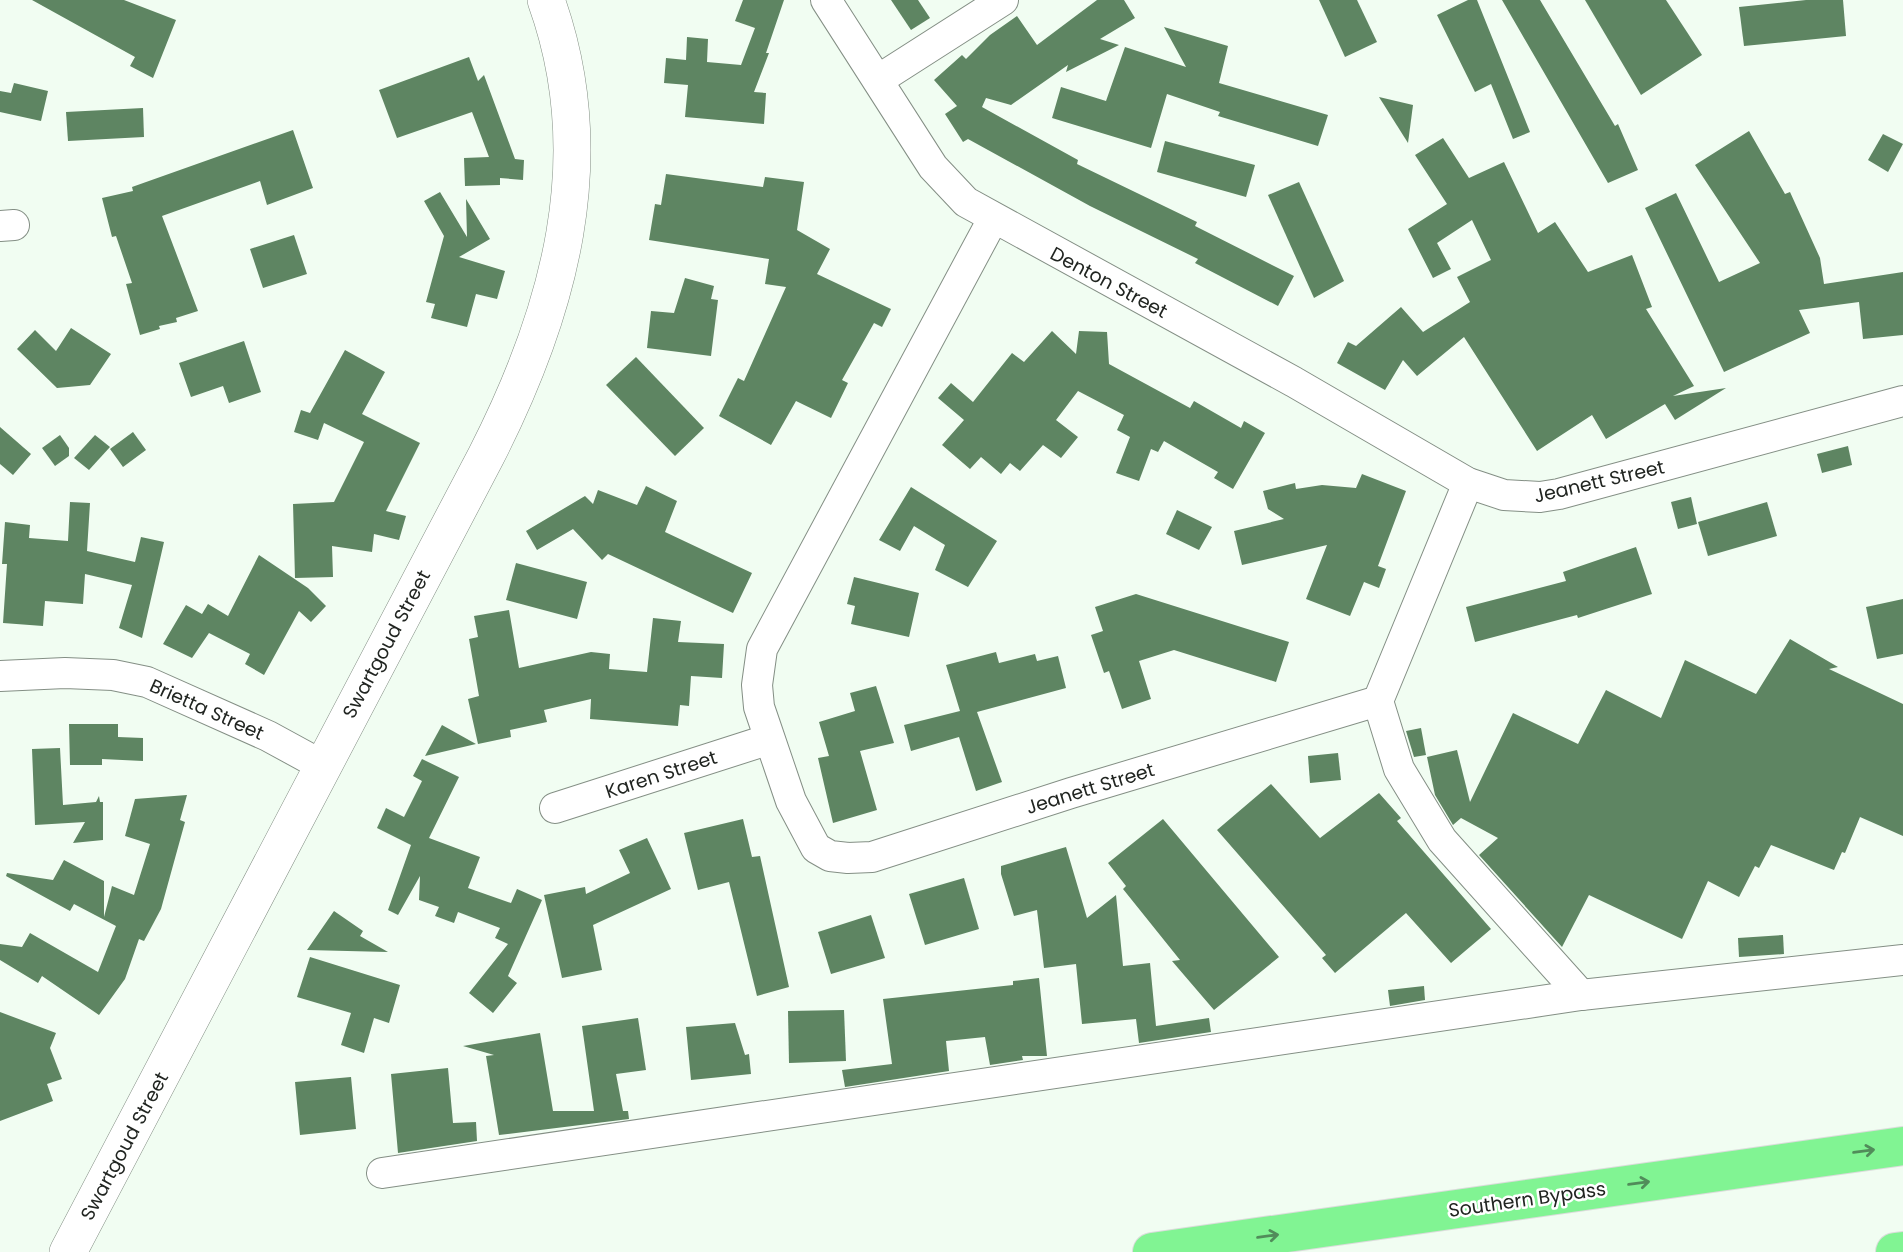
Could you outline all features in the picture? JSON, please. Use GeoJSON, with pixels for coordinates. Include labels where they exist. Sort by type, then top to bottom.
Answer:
{"type":"FeatureCollection","features":[{"type":"Feature","properties":{"kind":"highway","name":"Southern Bypass"},"geometry":{"type":"LineString","coordinates":[[1152,1252],[1903,1146]]}},
{"type":"Feature","properties":{"kind":"highway"},"geometry":{"type":"LineString","coordinates":[[1895,1252],[1903,1251]]}},
{"type":"Feature","properties":{"kind":"street","name":"Swartgoud Street"},"geometry":{"type":"LineString","coordinates":[[68,1252],[492,446],[537,345],[555,285],[569,214],[573,158],[565,69],[546,0]]}},
{"type":"Feature","properties":{"kind":"street","name":"Denton Street"},"geometry":{"type":"LineString","coordinates":[[826,0],[946,183],[966,202],[1294,382],[1468,483]]}},
{"type":"Feature","properties":{"kind":"street"},"geometry":{"type":"LineString","coordinates":[[878,80],[1003,0]]}},
{"type":"Feature","properties":{"kind":"street","name":"Jeanett Street"},"geometry":{"type":"LineString","coordinates":[[993,219],[762,649],[757,685],[767,740],[791,801],[816,848],[830,856],[872,857],[1071,793],[1378,701]]}},
{"type":"Feature","properties":{"kind":"street","name":"Jeanett Street"},"geometry":{"type":"LineString","coordinates":[[1468,483],[1504,495],[1540,497],[1559,494],[1903,401]]}},
{"type":"Feature","properties":{"kind":"street"},"geometry":{"type":"LineString","coordinates":[[1468,483],[1378,701],[1399,769],[1442,840],[1581,995]]}},
{"type":"Feature","properties":{"kind":"street","name":"Brietta Street"},"geometry":{"type":"LineString","coordinates":[[0,676],[65,673],[113,676],[147,682],[268,736],[323,766]]}},
{"type":"Feature","properties":{"kind":"street","name":"Karen Street"},"geometry":{"type":"LineString","coordinates":[[555,808],[767,740]]}},
{"type":"Feature","properties":{"kind":"street"},"geometry":{"type":"LineString","coordinates":[[382,1172],[1581,995],[1903,960]]}},
{"type":"Feature","properties":{"kind":"building"},"geometry":{"type":"Polygon","coordinates":[[[32,0],[124,0],[176,20],[153,78],[130,66],[135,57],[32,0]]]}},
{"type":"Feature","properties":{"kind":"building"},"geometry":{"type":"Polygon","coordinates":[[[743,0],[784,0],[766,53],[769,53],[754,92],[766,93],[764,124],[685,117],[688,85],[664,83],[666,58],[686,60],[687,37],[708,39],[707,62],[741,65],[755,28],[735,21],[743,0]]]}},
{"type":"Feature","properties":{"kind":"building"},"geometry":{"type":"Polygon","coordinates":[[[891,0],[918,0],[930,18],[911,30],[891,0]]]}},
{"type":"Feature","properties":{"kind":"building"},"geometry":{"type":"Polygon","coordinates":[[[1097,0],[1124,0],[1135,18],[1100,39],[1119,45],[1066,72],[1068,65],[1011,105],[986,98],[982,107],[1078,160],[1077,164],[1197,222],[1195,226],[1294,276],[1278,306],[1195,263],[1198,259],[1090,206],[968,139],[963,142],[945,114],[957,106],[934,80],[962,55],[966,59],[990,35],[1017,16],[1037,45],[1097,0]]]}},
{"type":"Feature","properties":{"kind":"building"},"geometry":{"type":"Polygon","coordinates":[[[1319,0],[1357,0],[1377,42],[1345,57],[1319,0]]]}},
{"type":"Feature","properties":{"kind":"building"},"geometry":{"type":"Polygon","coordinates":[[[1468,0],[1477,0],[1530,132],[1513,139],[1491,84],[1475,92],[1437,15],[1468,0]]]}},
{"type":"Feature","properties":{"kind":"building"},"geometry":{"type":"Polygon","coordinates":[[[1502,0],[1540,0],[1615,126],[1618,124],[1638,170],[1608,183],[1502,0]]]}},
{"type":"Feature","properties":{"kind":"building"},"geometry":{"type":"Polygon","coordinates":[[[1585,0],[1666,0],[1702,55],[1641,95],[1585,0]]]}},
{"type":"Feature","properties":{"kind":"building"},"geometry":{"type":"Polygon","coordinates":[[[1806,0],[1843,0],[1846,36],[1744,46],[1739,7],[1806,0]]]}},
{"type":"Feature","properties":{"kind":"building"},"geometry":{"type":"Polygon","coordinates":[[[1164,27],[1228,46],[1219,83],[1328,115],[1318,146],[1218,116],[1220,112],[1167,94],[1151,148],[1052,118],[1061,87],[1106,101],[1125,47],[1186,67],[1164,27]]]}},
{"type":"Feature","properties":{"kind":"building"},"geometry":{"type":"Polygon","coordinates":[[[469,57],[478,81],[484,75],[515,159],[524,160],[523,180],[500,178],[500,185],[465,186],[464,158],[489,157],[472,112],[397,138],[379,90],[469,57]]]}},
{"type":"Feature","properties":{"kind":"building"},"geometry":{"type":"Polygon","coordinates":[[[14,83],[48,91],[41,121],[0,112],[0,91],[11,93],[14,83]]]}},
{"type":"Feature","properties":{"kind":"building"},"geometry":{"type":"Polygon","coordinates":[[[1379,97],[1413,105],[1408,143],[1379,97]]]}},
{"type":"Feature","properties":{"kind":"building"},"geometry":{"type":"Polygon","coordinates":[[[143,108],[144,137],[68,141],[66,112],[143,108]]]}},
{"type":"Feature","properties":{"kind":"building"},"geometry":{"type":"Polygon","coordinates":[[[293,130],[313,188],[267,205],[260,181],[162,216],[198,311],[176,318],[177,322],[159,326],[160,329],[140,335],[126,284],[132,283],[116,236],[112,237],[102,198],[133,191],[132,187],[293,130]]]}},
{"type":"Feature","properties":{"kind":"building"},"geometry":{"type":"Polygon","coordinates":[[[1749,131],[1785,194],[1790,192],[1820,258],[1824,284],[1903,272],[1903,335],[1863,339],[1859,302],[1799,310],[1810,333],[1724,372],[1645,208],[1676,193],[1719,282],[1760,263],[1695,165],[1749,131]]]}},
{"type":"Feature","properties":{"kind":"building"},"geometry":{"type":"Polygon","coordinates":[[[1883,134],[1903,144],[1888,172],[1868,160],[1883,134]]]}},
{"type":"Feature","properties":{"kind":"building"},"geometry":{"type":"Polygon","coordinates":[[[1443,138],[1469,178],[1504,162],[1538,233],[1555,222],[1588,272],[1632,255],[1652,307],[1646,309],[1694,386],[1673,396],[1726,388],[1675,420],[1665,404],[1606,439],[1592,415],[1537,451],[1464,337],[1417,376],[1403,360],[1385,390],[1337,363],[1348,342],[1356,346],[1401,307],[1423,332],[1470,302],[1457,277],[1491,260],[1472,220],[1437,243],[1451,269],[1433,278],[1408,229],[1447,204],[1415,155],[1443,138]]]}},
{"type":"Feature","properties":{"kind":"building"},"geometry":{"type":"Polygon","coordinates":[[[1165,141],[1255,165],[1246,197],[1157,172],[1165,141]]]}},
{"type":"Feature","properties":{"kind":"building"},"geometry":{"type":"Polygon","coordinates":[[[666,174],[763,187],[765,177],[804,182],[797,230],[830,249],[817,274],[891,309],[882,327],[874,323],[842,380],[848,383],[831,418],[796,401],[771,445],[719,416],[738,378],[744,381],[786,287],[765,284],[769,259],[649,240],[655,204],[661,205],[666,174]]]}},
{"type":"Feature","properties":{"kind":"building"},"geometry":{"type":"Polygon","coordinates":[[[1299,182],[1344,281],[1314,298],[1268,195],[1299,182]]]}},
{"type":"Feature","properties":{"kind":"building"},"geometry":{"type":"Polygon","coordinates":[[[440,192],[467,237],[466,199],[490,239],[459,257],[505,271],[497,299],[476,294],[467,327],[431,318],[435,304],[426,302],[444,236],[424,201],[440,192]]]}},
{"type":"Feature","properties":{"kind":"building"},"geometry":{"type":"Polygon","coordinates":[[[294,235],[307,274],[263,288],[250,249],[294,235]]]}},
{"type":"Feature","properties":{"kind":"building"},"geometry":{"type":"Polygon","coordinates":[[[685,278],[714,286],[711,299],[718,300],[711,356],[647,348],[651,311],[674,313],[685,278]]]}},
{"type":"Feature","properties":{"kind":"building"},"geometry":{"type":"Polygon","coordinates":[[[71,328],[111,354],[90,385],[57,388],[17,349],[35,330],[56,351],[71,328]]]}},
{"type":"Feature","properties":{"kind":"building"},"geometry":{"type":"Polygon","coordinates":[[[1052,331],[1076,354],[1079,331],[1107,332],[1109,364],[1190,408],[1194,401],[1241,428],[1244,421],[1265,433],[1233,489],[1214,478],[1218,472],[1164,441],[1158,452],[1151,449],[1139,481],[1116,473],[1130,437],[1117,430],[1124,415],[1078,391],[1056,420],[1078,437],[1061,458],[1043,445],[1020,471],[1010,463],[1001,474],[981,457],[970,469],[942,445],[964,420],[938,398],[951,383],[973,402],[1012,353],[1024,362],[1052,331]]]}},
{"type":"Feature","properties":{"kind":"building"},"geometry":{"type":"Polygon","coordinates":[[[244,341],[261,392],[229,403],[223,386],[191,397],[179,363],[244,341]]]}},
{"type":"Feature","properties":{"kind":"building"},"geometry":{"type":"Polygon","coordinates":[[[345,350],[385,372],[362,414],[420,443],[386,511],[406,516],[399,540],[374,534],[372,552],[332,546],[333,577],[295,578],[293,504],[334,502],[364,442],[324,423],[318,440],[294,432],[301,410],[310,413],[345,350]]]}},
{"type":"Feature","properties":{"kind":"building"},"geometry":{"type":"Polygon","coordinates":[[[636,357],[704,428],[675,456],[606,385],[636,357]]]}},
{"type":"Feature","properties":{"kind":"building"},"geometry":{"type":"Polygon","coordinates":[[[0,427],[31,454],[13,475],[0,464],[0,427]]]}},
{"type":"Feature","properties":{"kind":"building"},"geometry":{"type":"Polygon","coordinates":[[[133,432],[146,450],[123,467],[110,449],[133,432]]]}},
{"type":"Feature","properties":{"kind":"building"},"geometry":{"type":"Polygon","coordinates":[[[60,435],[69,448],[69,456],[55,466],[42,448],[60,435]]]}},
{"type":"Feature","properties":{"kind":"building"},"geometry":{"type":"Polygon","coordinates":[[[95,435],[110,447],[89,470],[74,458],[95,435]]]}},
{"type":"Feature","properties":{"kind":"building"},"geometry":{"type":"Polygon","coordinates":[[[1848,446],[1852,465],[1822,473],[1817,454],[1848,446]]]}},
{"type":"Feature","properties":{"kind":"building"},"geometry":{"type":"Polygon","coordinates":[[[1362,474],[1406,491],[1378,566],[1386,569],[1379,588],[1364,582],[1350,616],[1306,599],[1327,545],[1242,565],[1234,531],[1284,519],[1268,509],[1263,491],[1295,483],[1296,489],[1322,485],[1356,488],[1362,474]]]}},
{"type":"Feature","properties":{"kind":"building"},"geometry":{"type":"Polygon","coordinates":[[[646,486],[677,501],[665,532],[752,573],[733,613],[608,554],[602,560],[573,529],[537,550],[526,531],[585,496],[593,504],[598,490],[637,505],[646,486]]]}},
{"type":"Feature","properties":{"kind":"building"},"geometry":{"type":"Polygon","coordinates":[[[911,487],[997,541],[968,587],[935,570],[945,545],[914,526],[900,551],[879,540],[911,487]]]}},
{"type":"Feature","properties":{"kind":"building"},"geometry":{"type":"Polygon","coordinates":[[[1691,497],[1697,524],[1678,529],[1671,502],[1691,497]]]}},
{"type":"Feature","properties":{"kind":"building"},"geometry":{"type":"Polygon","coordinates":[[[70,502],[90,503],[87,551],[135,562],[141,537],[164,542],[142,638],[119,628],[132,585],[85,574],[83,604],[45,601],[43,626],[3,623],[7,564],[2,564],[5,522],[30,525],[29,538],[68,541],[70,502]]]}},
{"type":"Feature","properties":{"kind":"building"},"geometry":{"type":"Polygon","coordinates":[[[1767,502],[1777,536],[1708,556],[1698,522],[1767,502]]]}},
{"type":"Feature","properties":{"kind":"building"},"geometry":{"type":"Polygon","coordinates":[[[1177,510],[1212,527],[1199,550],[1166,534],[1177,510]]]}},
{"type":"Feature","properties":{"kind":"building"},"geometry":{"type":"Polygon","coordinates":[[[1636,547],[1652,594],[1578,618],[1577,615],[1475,642],[1466,607],[1566,581],[1563,572],[1636,547]]]}},
{"type":"Feature","properties":{"kind":"building"},"geometry":{"type":"Polygon","coordinates":[[[259,555],[308,588],[326,606],[311,622],[299,611],[264,675],[245,664],[250,654],[209,633],[192,658],[163,644],[186,605],[202,614],[208,604],[228,616],[259,555]]]}},
{"type":"Feature","properties":{"kind":"building"},"geometry":{"type":"Polygon","coordinates":[[[516,563],[587,582],[577,619],[506,600],[516,563]]]}},
{"type":"Feature","properties":{"kind":"building"},"geometry":{"type":"Polygon","coordinates":[[[854,577],[919,593],[909,637],[851,624],[855,606],[847,604],[854,577]]]}},
{"type":"Feature","properties":{"kind":"building"},"geometry":{"type":"Polygon","coordinates":[[[1136,594],[1289,642],[1276,682],[1174,650],[1139,661],[1151,699],[1122,709],[1109,671],[1104,673],[1091,635],[1103,631],[1095,607],[1136,594]]]}},
{"type":"Feature","properties":{"kind":"building"},"geometry":{"type":"Polygon","coordinates":[[[1903,599],[1903,654],[1877,659],[1866,607],[1903,599]]]}},
{"type":"Feature","properties":{"kind":"building"},"geometry":{"type":"Polygon","coordinates":[[[509,610],[519,668],[591,652],[610,654],[609,669],[647,672],[653,618],[681,621],[678,642],[724,644],[722,678],[691,676],[689,706],[680,705],[678,726],[590,719],[591,699],[544,710],[547,722],[510,730],[511,737],[478,744],[468,699],[479,696],[469,639],[478,637],[474,616],[509,610]]]}},
{"type":"Feature","properties":{"kind":"building"},"geometry":{"type":"Polygon","coordinates":[[[1790,639],[1838,667],[1829,669],[1903,704],[1903,836],[1860,817],[1845,853],[1842,852],[1834,870],[1771,845],[1759,868],[1755,866],[1739,897],[1708,881],[1682,939],[1589,895],[1562,947],[1479,855],[1498,838],[1461,818],[1453,825],[1435,795],[1427,757],[1457,750],[1470,802],[1513,713],[1578,744],[1606,690],[1661,718],[1685,660],[1756,694],[1790,639]]]}},
{"type":"Feature","properties":{"kind":"building"},"geometry":{"type":"Polygon","coordinates":[[[996,652],[999,663],[1035,654],[1037,661],[1058,656],[1066,688],[977,712],[1002,782],[976,791],[959,737],[911,751],[904,725],[960,711],[946,665],[996,652]]]}},
{"type":"Feature","properties":{"kind":"building"},"geometry":{"type":"Polygon","coordinates":[[[876,686],[894,743],[860,751],[877,810],[833,823],[818,758],[829,756],[819,722],[855,711],[850,693],[876,686]]]}},
{"type":"Feature","properties":{"kind":"building"},"geometry":{"type":"Polygon","coordinates":[[[69,724],[118,724],[118,737],[143,738],[143,761],[102,759],[102,765],[70,765],[69,724]]]}},
{"type":"Feature","properties":{"kind":"building"},"geometry":{"type":"Polygon","coordinates":[[[442,725],[476,744],[425,756],[442,725]]]}},
{"type":"Feature","properties":{"kind":"building"},"geometry":{"type":"Polygon","coordinates":[[[1421,728],[1426,755],[1414,757],[1406,731],[1421,728]]]}},
{"type":"Feature","properties":{"kind":"building"},"geometry":{"type":"Polygon","coordinates":[[[60,748],[63,805],[96,802],[99,796],[100,802],[103,802],[103,840],[73,843],[85,822],[35,825],[32,749],[60,748]]]}},
{"type":"Feature","properties":{"kind":"building"},"geometry":{"type":"Polygon","coordinates":[[[1338,753],[1341,780],[1310,783],[1308,756],[1338,753]]]}},
{"type":"Feature","properties":{"kind":"building"},"geometry":{"type":"Polygon","coordinates":[[[422,759],[459,777],[429,838],[480,857],[468,888],[511,903],[517,889],[542,900],[508,976],[517,983],[493,1013],[469,993],[508,944],[495,938],[500,928],[458,912],[454,923],[435,916],[439,907],[419,900],[420,876],[398,915],[388,910],[411,845],[377,828],[386,808],[404,817],[422,781],[413,776],[422,759]]]}},
{"type":"Feature","properties":{"kind":"building"},"geometry":{"type":"Polygon","coordinates":[[[1271,784],[1320,838],[1379,793],[1401,818],[1397,821],[1491,929],[1451,963],[1406,913],[1335,973],[1322,958],[1326,955],[1217,830],[1271,784]]]}},
{"type":"Feature","properties":{"kind":"building"},"geometry":{"type":"Polygon","coordinates":[[[187,795],[180,820],[185,822],[161,909],[144,941],[139,939],[125,979],[99,1015],[42,976],[38,983],[0,960],[0,944],[22,947],[30,933],[98,972],[116,926],[74,904],[70,911],[6,876],[7,873],[53,880],[64,860],[104,881],[104,917],[112,886],[134,895],[150,844],[125,836],[135,799],[187,795]]]}},
{"type":"Feature","properties":{"kind":"building"},"geometry":{"type":"Polygon","coordinates":[[[743,819],[752,857],[760,856],[789,987],[757,996],[729,882],[698,890],[684,833],[743,819]]]}},
{"type":"Feature","properties":{"kind":"building"},"geometry":{"type":"Polygon","coordinates":[[[1163,819],[1279,957],[1214,1010],[1172,961],[1180,960],[1123,889],[1126,886],[1108,863],[1163,819]]]}},
{"type":"Feature","properties":{"kind":"building"},"geometry":{"type":"Polygon","coordinates":[[[647,838],[671,889],[593,925],[602,970],[562,978],[544,895],[585,887],[586,894],[630,873],[619,850],[647,838]]]}},
{"type":"Feature","properties":{"kind":"building"},"geometry":{"type":"Polygon","coordinates":[[[1066,847],[1087,918],[1116,895],[1123,966],[1150,963],[1156,1026],[1209,1018],[1211,1032],[1139,1043],[1136,1019],[1082,1024],[1076,964],[1044,968],[1037,910],[1014,916],[1001,874],[1001,866],[1066,847]]]}},
{"type":"Feature","properties":{"kind":"building"},"geometry":{"type":"Polygon","coordinates":[[[964,878],[979,929],[925,945],[909,894],[964,878]]]}},
{"type":"Feature","properties":{"kind":"building"},"geometry":{"type":"Polygon","coordinates":[[[334,911],[363,931],[360,936],[388,952],[307,950],[334,911]]]}},
{"type":"Feature","properties":{"kind":"building"},"geometry":{"type":"Polygon","coordinates":[[[871,915],[885,958],[831,974],[818,932],[871,915]]]}},
{"type":"Feature","properties":{"kind":"building"},"geometry":{"type":"Polygon","coordinates":[[[1783,935],[1784,954],[1739,957],[1738,938],[1783,935]]]}},
{"type":"Feature","properties":{"kind":"building"},"geometry":{"type":"Polygon","coordinates":[[[310,957],[400,985],[389,1023],[374,1018],[364,1053],[341,1045],[351,1013],[297,997],[310,957]]]}},
{"type":"Feature","properties":{"kind":"building"},"geometry":{"type":"Polygon","coordinates":[[[1039,978],[1047,1056],[1022,1056],[1023,1060],[990,1065],[985,1037],[946,1041],[949,1071],[845,1087],[842,1070],[892,1064],[883,999],[1013,985],[1013,981],[1039,978]]]}},
{"type":"Feature","properties":{"kind":"building"},"geometry":{"type":"Polygon","coordinates":[[[1424,986],[1425,1000],[1390,1006],[1388,990],[1424,986]]]}},
{"type":"Feature","properties":{"kind":"building"},"geometry":{"type":"Polygon","coordinates":[[[844,1010],[846,1061],[789,1063],[788,1011],[844,1010]]]}},
{"type":"Feature","properties":{"kind":"building"},"geometry":{"type":"Polygon","coordinates":[[[0,1012],[56,1033],[50,1048],[62,1079],[47,1084],[53,1101],[0,1121],[0,1012]]]}},
{"type":"Feature","properties":{"kind":"building"},"geometry":{"type":"Polygon","coordinates":[[[638,1018],[646,1070],[616,1074],[623,1111],[628,1111],[629,1119],[499,1135],[486,1056],[494,1055],[463,1046],[540,1033],[553,1111],[594,1111],[582,1026],[638,1018]]]}},
{"type":"Feature","properties":{"kind":"building"},"geometry":{"type":"Polygon","coordinates":[[[735,1023],[745,1055],[749,1054],[751,1074],[691,1080],[686,1027],[735,1023]]]}},
{"type":"Feature","properties":{"kind":"building"},"geometry":{"type":"Polygon","coordinates":[[[448,1068],[453,1123],[476,1122],[477,1141],[398,1153],[391,1074],[448,1068]]]}},
{"type":"Feature","properties":{"kind":"building"},"geometry":{"type":"Polygon","coordinates":[[[351,1077],[356,1129],[300,1135],[295,1082],[351,1077]]]}}]}
